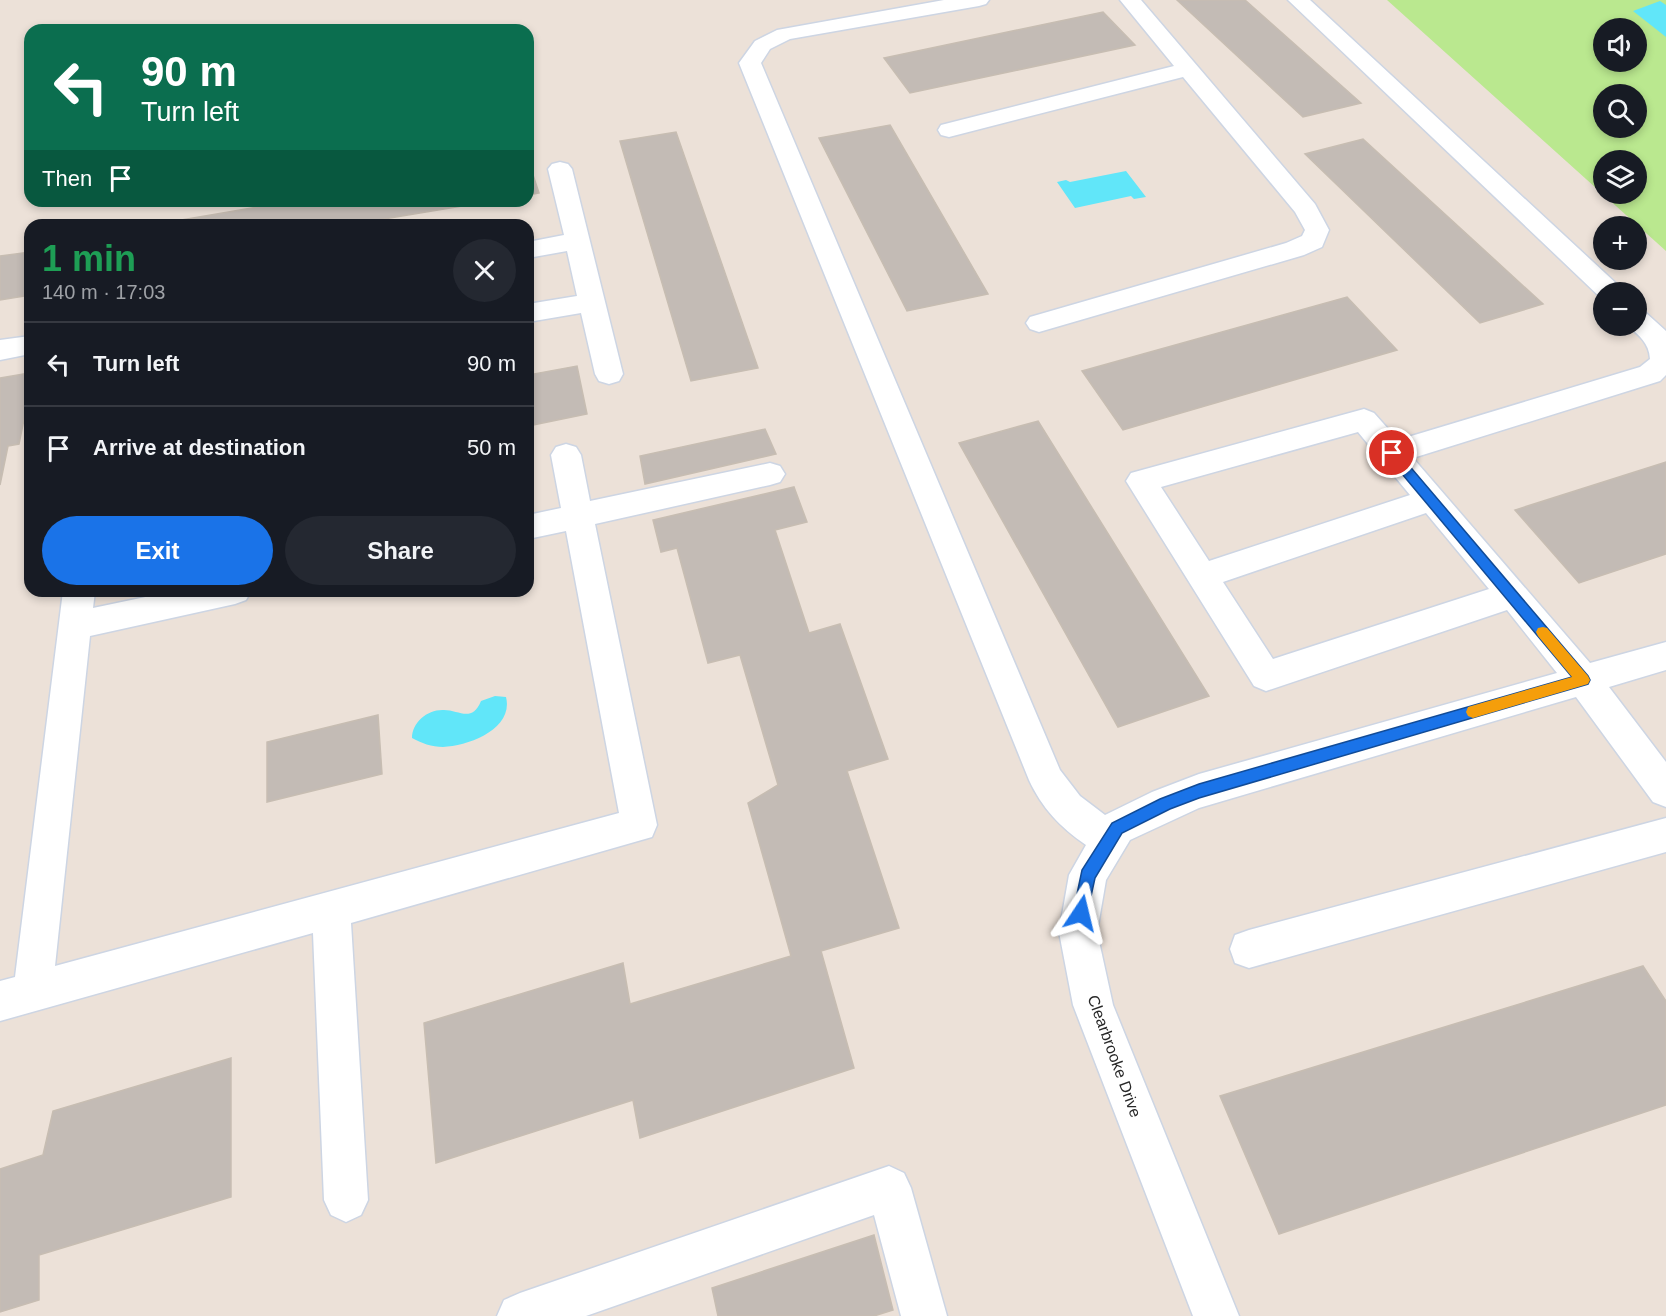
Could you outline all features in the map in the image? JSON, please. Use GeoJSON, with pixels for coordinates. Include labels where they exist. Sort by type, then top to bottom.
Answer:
{"type":"FeatureCollection","features":[{"type":"Feature","properties":{"kind":"street"},"geometry":{"type":"LineString","coordinates":[[979,0],[784,34],[762,45],[750,63],[1047,780],[1058,800],[1072,815],[1110,840]]}},
{"type":"Feature","properties":{"kind":"street"},"geometry":{"type":"LineString","coordinates":[[1039,323],[1295,249],[1313,241],[1317,230],[1305,209],[1130,0]]}},
{"type":"Feature","properties":{"kind":"street"},"geometry":{"type":"LineString","coordinates":[[1298,0],[1599,282]]}},
{"type":"Feature","properties":{"kind":"street"},"geometry":{"type":"LineString","coordinates":[[949,130],[1188,69]]}},
{"type":"Feature","properties":{"kind":"street"},"geometry":{"type":"LineString","coordinates":[[560,169],[609,374]]}},
{"type":"Feature","properties":{"kind":"street"},"geometry":{"type":"LineString","coordinates":[[534,249],[578,241]]}},
{"type":"Feature","properties":{"kind":"street"},"geometry":{"type":"LineString","coordinates":[[534,312],[593,303]]}},
{"type":"Feature","properties":{"kind":"street"},"geometry":{"type":"LineString","coordinates":[[1392,453],[1650,374],[1664,362],[1665,353],[1659,340],[1647,329]]}},
{"type":"Feature","properties":{"kind":"street"},"geometry":{"type":"LineString","coordinates":[[0,350],[24,346]]}},
{"type":"Feature","properties":{"kind":"street"},"geometry":{"type":"LineString","coordinates":[[1511,595],[1266,676],[1141,481],[1364,420],[1583,680],[1666,790]]}},
{"type":"Feature","properties":{"kind":"street"},"geometry":{"type":"LineString","coordinates":[[78,597],[16,996],[639,825],[566,455]]}},
{"type":"Feature","properties":{"kind":"street"},"geometry":{"type":"LineString","coordinates":[[534,526],[770,474]]}},
{"type":"Feature","properties":{"kind":"street"},"geometry":{"type":"LineString","coordinates":[[1202,576],[1431,500]]}},
{"type":"Feature","properties":{"kind":"street"},"geometry":{"type":"LineString","coordinates":[[75,626],[208,597]]}},
{"type":"Feature","properties":{"kind":"street","name":"Clearbrooke Drive"},"geometry":{"type":"LineString","coordinates":[[1216,1316],[1093,1005],[1078,932],[1088,876],[1117,828],[1165,804],[1199,791],[1666,656]]}},
{"type":"Feature","properties":{"kind":"street"},"geometry":{"type":"LineString","coordinates":[[1249,949],[1666,835]]}},
{"type":"Feature","properties":{"kind":"street"},"geometry":{"type":"LineString","coordinates":[[331,910],[346,1200]]}},
{"type":"Feature","properties":{"kind":"street"},"geometry":{"type":"LineString","coordinates":[[520,1316],[889,1188],[924,1316]]}},
{"type":"Feature","properties":{"kind":"green space"},"geometry":{"type":"Polygon","coordinates":[[[1387,0],[1666,0],[1666,251],[1647,234],[1647,216],[1627,216],[1614,204],[1647,204],[1647,150],[1593,150],[1593,185],[1387,0]]]}},
{"type":"Feature","properties":{"kind":"water"},"geometry":{"type":"Polygon","coordinates":[[[1660,1],[1666,5],[1666,37],[1647,22],[1647,18],[1642,18],[1633,11],[1660,1]]]}},
{"type":"Feature","properties":{"kind":"water"},"geometry":{"type":"Polygon","coordinates":[[[1126,171],[1146,197],[1134,199],[1131,196],[1075,208],[1057,182],[1066,180],[1070,182],[1126,171]]]}},
{"type":"Feature","properties":{"kind":"water"},"geometry":{"type":"Polygon","coordinates":[[[495,696],[506,697],[507,708],[503,718],[487,734],[465,743],[443,747],[412,738],[418,722],[427,714],[444,710],[469,714],[474,712],[481,701],[495,696]]]}},
{"type":"Feature","properties":{"kind":"building"},"geometry":{"type":"Polygon","coordinates":[[[1177,0],[1245,0],[1361,103],[1303,117],[1177,0]]]}},
{"type":"Feature","properties":{"kind":"building"},"geometry":{"type":"Polygon","coordinates":[[[1103,12],[1135,45],[910,93],[884,58],[1103,12]]]}},
{"type":"Feature","properties":{"kind":"building"},"geometry":{"type":"Polygon","coordinates":[[[890,125],[988,294],[907,311],[819,138],[890,125]]]}},
{"type":"Feature","properties":{"kind":"building"},"geometry":{"type":"Polygon","coordinates":[[[676,132],[758,368],[691,381],[620,141],[676,132]]]}},
{"type":"Feature","properties":{"kind":"building"},"geometry":{"type":"Polygon","coordinates":[[[1363,139],[1543,304],[1480,323],[1305,154],[1363,139]]]}},
{"type":"Feature","properties":{"kind":"building"},"geometry":{"type":"Polygon","coordinates":[[[534,178],[539,193],[534,194],[534,178]]]}},
{"type":"Feature","properties":{"kind":"building"},"geometry":{"type":"Polygon","coordinates":[[[257,207],[456,207],[384,219],[187,219],[257,207]]]}},
{"type":"Feature","properties":{"kind":"building"},"geometry":{"type":"Polygon","coordinates":[[[24,253],[24,296],[0,300],[0,256],[24,253]]]}},
{"type":"Feature","properties":{"kind":"building"},"geometry":{"type":"Polygon","coordinates":[[[1347,297],[1397,350],[1123,430],[1082,371],[1347,297]]]}},
{"type":"Feature","properties":{"kind":"building"},"geometry":{"type":"Polygon","coordinates":[[[577,366],[587,414],[534,425],[534,374],[577,366]]]}},
{"type":"Feature","properties":{"kind":"building"},"geometry":{"type":"Polygon","coordinates":[[[24,374],[24,419],[19,444],[8,446],[0,485],[0,378],[24,374]]]}},
{"type":"Feature","properties":{"kind":"building"},"geometry":{"type":"Polygon","coordinates":[[[1038,421],[1209,696],[1118,727],[959,443],[1038,421]]]}},
{"type":"Feature","properties":{"kind":"building"},"geometry":{"type":"Polygon","coordinates":[[[765,429],[776,454],[645,484],[640,456],[765,429]]]}},
{"type":"Feature","properties":{"kind":"building"},"geometry":{"type":"Polygon","coordinates":[[[1666,462],[1666,554],[1579,583],[1515,510],[1666,462]]]}},
{"type":"Feature","properties":{"kind":"building"},"geometry":{"type":"Polygon","coordinates":[[[794,487],[807,522],[775,530],[809,633],[840,624],[888,759],[847,771],[899,928],[821,951],[854,1068],[640,1138],[633,1100],[436,1163],[424,1023],[623,963],[630,1004],[791,956],[748,803],[778,785],[740,655],[708,663],[677,548],[661,552],[653,520],[794,487]]]}},
{"type":"Feature","properties":{"kind":"building"},"geometry":{"type":"Polygon","coordinates":[[[378,715],[382,774],[267,802],[267,742],[378,715]]]}},
{"type":"Feature","properties":{"kind":"building"},"geometry":{"type":"Polygon","coordinates":[[[1643,966],[1666,1001],[1666,1105],[1279,1234],[1220,1096],[1643,966]]]}},
{"type":"Feature","properties":{"kind":"building"},"geometry":{"type":"Polygon","coordinates":[[[231,1058],[231,1197],[39,1255],[39,1300],[0,1312],[0,1169],[43,1155],[53,1111],[231,1058]]]}},
{"type":"Feature","properties":{"kind":"building"},"geometry":{"type":"Polygon","coordinates":[[[874,1235],[893,1310],[874,1316],[718,1316],[712,1288],[874,1235]]]}},
{"type":"Feature","properties":{"kind":"slow traffic"},"geometry":{"type":"LineString","coordinates":[[1473,712],[1583,680],[1543,632]]}},
{"type":"Feature","properties":{"kind":"route"},"geometry":{"type":"LineString","coordinates":[[1081,913],[1088,876],[1117,828],[1165,804],[1199,791],[1583,680],[1392,453]]}}]}
